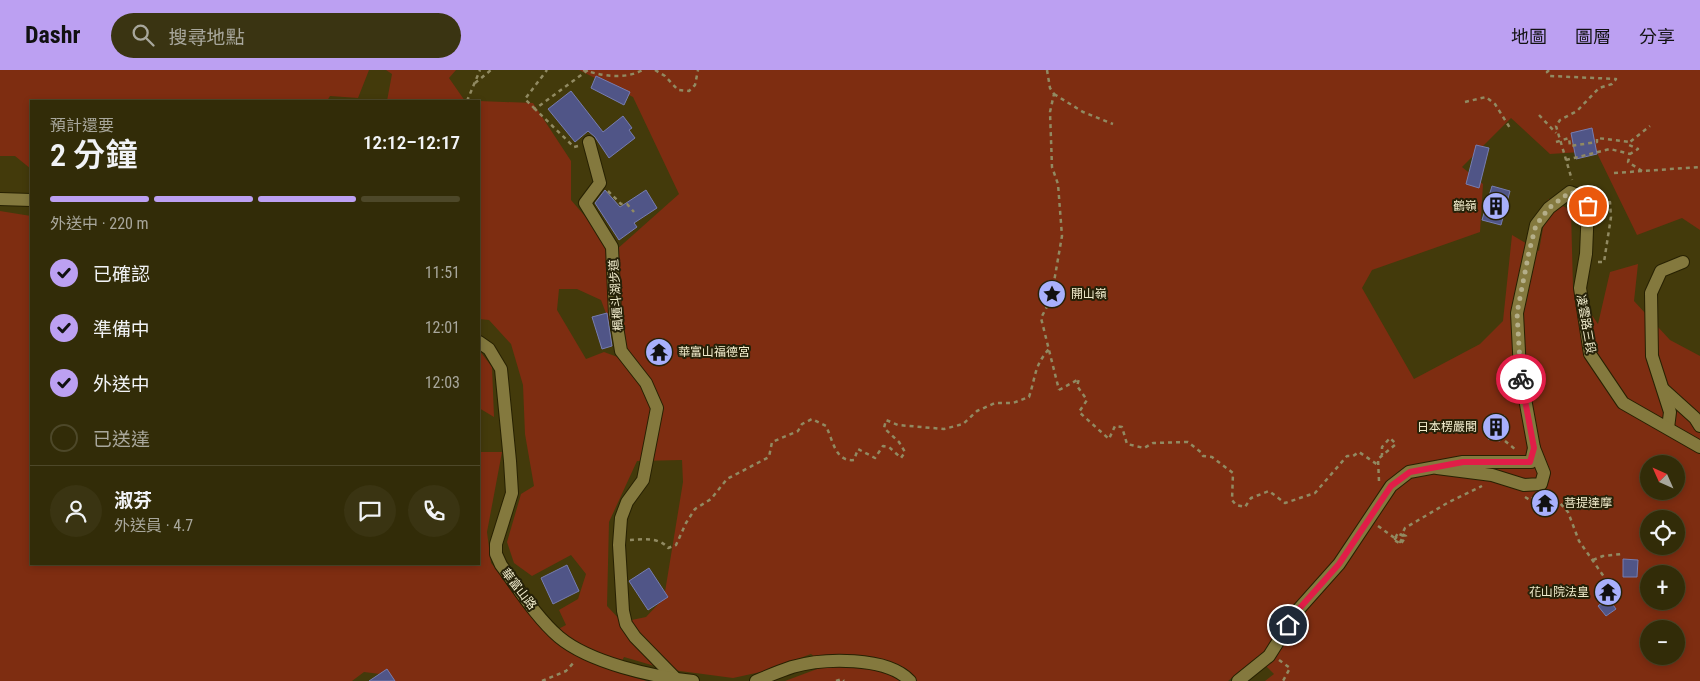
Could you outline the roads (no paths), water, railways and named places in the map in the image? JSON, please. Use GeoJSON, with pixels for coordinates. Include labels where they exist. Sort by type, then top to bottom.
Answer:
{"type":"FeatureCollection","features":[{"type":"Feature","properties":{"kind":"street","name":"楓櫃斗湖步道"},"geometry":{"type":"LineString","coordinates":[[589,142],[600,183],[585,203],[612,247],[615,314],[622,351],[646,383],[657,408],[643,480],[627,502],[621,518],[619,540],[623,611],[626,624],[646,649],[677,680]]}},
{"type":"Feature","properties":{"kind":"street","name":"凌雲路三段"},"geometry":{"type":"LineString","coordinates":[[1436,468],[1492,475],[1524,485],[1544,486],[1544,473],[1534,448],[1520,371],[1517,313],[1536,225],[1549,208],[1570,192],[1578,195],[1588,206],[1586,254],[1580,288],[1590,354],[1608,384],[1623,403],[1700,447]]}},
{"type":"Feature","properties":{"kind":"street"},"geometry":{"type":"LineString","coordinates":[[0,199],[30,200]]}},
{"type":"Feature","properties":{"kind":"street"},"geometry":{"type":"LineString","coordinates":[[1668,428],[1670,412],[1652,356],[1651,293],[1661,271],[1683,262]]}},
{"type":"Feature","properties":{"kind":"street","name":"華富山路"},"geometry":{"type":"LineString","coordinates":[[480,343],[489,349],[501,369],[510,461],[512,493],[496,544],[496,554],[501,566],[559,637],[583,652],[621,666],[677,680],[693,681]]}},
{"type":"Feature","properties":{"kind":"street"},"geometry":{"type":"LineString","coordinates":[[1664,390],[1698,422],[1683,437]]}},
{"type":"Feature","properties":{"kind":"street"},"geometry":{"type":"LineString","coordinates":[[1238,681],[1268,656],[1298,610],[1339,564],[1391,486],[1410,472],[1463,462],[1530,462],[1534,448]]}},
{"type":"Feature","properties":{"kind":"street"},"geometry":{"type":"LineString","coordinates":[[756,681],[793,667],[838,661],[874,664],[901,672],[910,681]]}},
{"type":"Feature","properties":{"kind":"place","name":"鶴嶺"},"geometry":{"type":"Point","coordinates":[1496,206]}},
{"type":"Feature","properties":{"kind":"place","name":"開山嶺"},"geometry":{"type":"Point","coordinates":[1052,294]}},
{"type":"Feature","properties":{"kind":"place","name":"華富山福德宮"},"geometry":{"type":"Point","coordinates":[659,352]}},
{"type":"Feature","properties":{"kind":"place","name":"日本楞嚴閣"},"geometry":{"type":"Point","coordinates":[1496,427]}},
{"type":"Feature","properties":{"kind":"place","name":"菩提達摩"},"geometry":{"type":"Point","coordinates":[1545,503]}},
{"type":"Feature","properties":{"kind":"place","name":"花山院法皇"},"geometry":{"type":"Point","coordinates":[1608,592]}}]}
